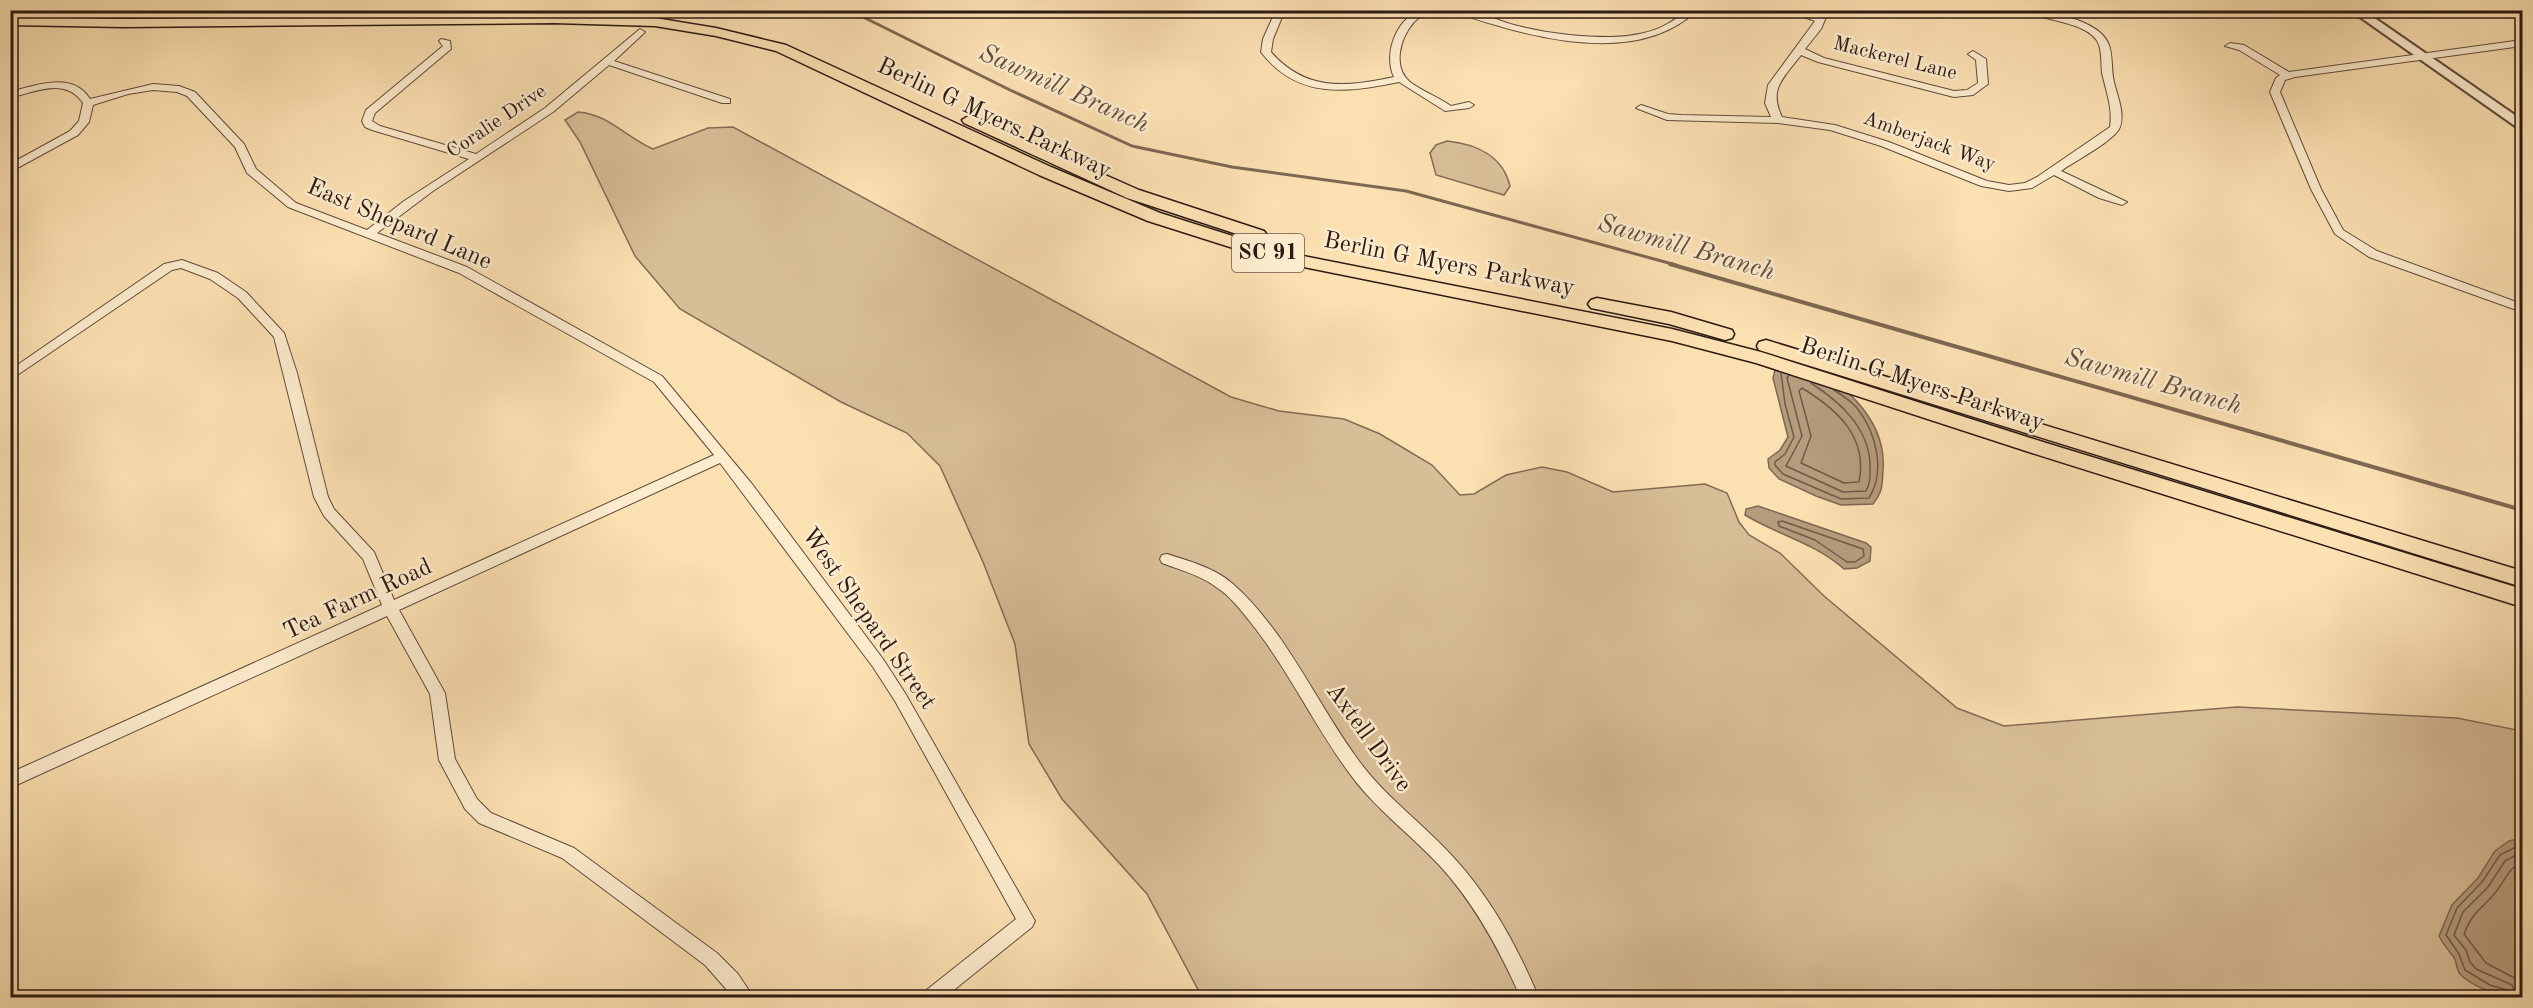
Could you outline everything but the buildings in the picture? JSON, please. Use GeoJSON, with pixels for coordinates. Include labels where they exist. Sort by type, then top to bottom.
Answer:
{"type":"FeatureCollection","features":[{"type":"Feature","properties":{"kind":"main road"},"geometry":{"type":"LineString","coordinates":[[10,14],[136,17],[389,10]]}},
{"type":"Feature","properties":{"kind":"main road","name":"Berlin G Myers Parkway"},"geometry":{"type":"LineString","coordinates":[[612,10],[664,12],[765,31],[787,44],[1133,194],[1288,245],[1671,318],[1806,357],[2037,438],[2523,598]]}},
{"type":"Feature","properties":{"kind":"main road","name":"Berlin G Myers Parkway"},"geometry":{"type":"LineString","coordinates":[[10,21],[124,23],[554,19],[655,22],[787,44]]}},
{"type":"Feature","properties":{"kind":"main road"},"geometry":{"type":"LineString","coordinates":[[10,33],[131,33],[323,28],[487,20]]}},
{"type":"Feature","properties":{"kind":"main road","name":"Berlin G Myers Parkway"},"geometry":{"type":"LineString","coordinates":[[2037,438],[2523,579]]}},
{"type":"Feature","properties":{"kind":"street"},"geometry":{"type":"LineString","coordinates":[[1281,10],[1268,39],[1266,52],[1276,66],[1297,79],[1321,86],[1346,88],[1399,79],[1436,98],[1449,109],[1469,105]]}},
{"type":"Feature","properties":{"kind":"street"},"geometry":{"type":"LineString","coordinates":[[1399,79],[1393,66],[1393,55],[1405,25],[1424,10]]}},
{"type":"Feature","properties":{"kind":"street"},"geometry":{"type":"LineString","coordinates":[[1460,10],[1515,28],[1552,36],[1606,40],[1651,33],[1676,23],[1693,10]]}},
{"type":"Feature","properties":{"kind":"street"},"geometry":{"type":"LineString","coordinates":[[1778,120],[1771,107],[1770,94],[1773,85],[1823,15],[1789,10]]}},
{"type":"Feature","properties":{"kind":"street"},"geometry":{"type":"LineString","coordinates":[[2026,10],[2067,20],[2091,31],[2104,28]]}},
{"type":"Feature","properties":{"kind":"street"},"geometry":{"type":"LineString","coordinates":[[2355,10],[2523,125]]}},
{"type":"Feature","properties":{"kind":"street","name":"Amberjack Way"},"geometry":{"type":"LineString","coordinates":[[1641,108],[1667,117],[1778,120],[1820,124],[1852,133],[1997,186],[2028,186],[2115,128],[2117,115],[2107,72],[2104,44],[2091,31]]}},
{"type":"Feature","properties":{"kind":"street","name":"Coralie Drive"},"geometry":{"type":"LineString","coordinates":[[369,234],[397,212],[572,93],[640,32]]}},
{"type":"Feature","properties":{"kind":"street"},"geometry":{"type":"LineString","coordinates":[[444,41],[448,47],[370,112],[367,121],[369,125],[477,158]]}},
{"type":"Feature","properties":{"kind":"street"},"geometry":{"type":"LineString","coordinates":[[2523,43],[2288,76],[2278,82],[2275,92],[2316,189],[2338,232],[2373,254],[2523,308]]}},
{"type":"Feature","properties":{"kind":"street"},"geometry":{"type":"LineString","coordinates":[[2230,46],[2241,47],[2288,76]]}},
{"type":"Feature","properties":{"kind":"street","name":"Mackerel Lane"},"geometry":{"type":"LineString","coordinates":[[1799,50],[1821,60],[1954,94],[1969,93],[1983,84],[1981,59],[1973,54]]}},
{"type":"Feature","properties":{"kind":"street"},"geometry":{"type":"LineString","coordinates":[[608,62],[726,101]]}},
{"type":"Feature","properties":{"kind":"street"},"geometry":{"type":"LineString","coordinates":[[10,95],[51,86],[66,86],[78,89],[88,103],[84,122],[74,133],[10,169]]}},
{"type":"Feature","properties":{"kind":"street","name":"East Shepard Lane"},"geometry":{"type":"LineString","coordinates":[[88,103],[147,88],[172,86],[182,89],[197,99],[232,136],[240,146],[250,171],[292,205],[463,270],[658,379],[722,457]]}},
{"type":"Feature","properties":{"kind":"street"},"geometry":{"type":"LineString","coordinates":[[2053,171],[2103,196],[2122,202]]}},
{"type":"Feature","properties":{"kind":"street"},"geometry":{"type":"LineString","coordinates":[[10,376],[51,350],[161,271],[182,264],[214,276],[234,289],[280,336],[321,497],[329,512],[369,556],[391,609],[437,693],[447,760],[471,804],[486,818],[505,828],[568,852],[711,960],[732,980],[745,998]]}},
{"type":"Feature","properties":{"kind":"street","name":"Tea Farm Road"},"geometry":{"type":"LineString","coordinates":[[10,781],[722,457]]}},
{"type":"Feature","properties":{"kind":"street","name":"West Shepard Street"},"geometry":{"type":"LineString","coordinates":[[722,457],[747,487],[878,663],[900,697],[1026,921],[930,998]]}},
{"type":"Feature","properties":{"kind":"street","name":"Axtell Drive"},"geometry":{"type":"LineString","coordinates":[[1167,559],[1226,586],[1249,610],[1353,766],[1379,799],[1446,862],[1478,899],[1492,920],[1530,998]]}},
{"type":"Feature","properties":{"kind":"shaded area"},"geometry":{"type":"Polygon","coordinates":[[[578,112],[608,121],[653,149],[708,128],[733,127],[1231,397],[1279,411],[1344,419],[1380,434],[1432,465],[1460,495],[1474,494],[1506,475],[1542,467],[1567,472],[1613,492],[1705,484],[1727,493],[1739,522],[1749,535],[1780,553],[1824,596],[1957,708],[2004,726],[2237,707],[2457,718],[2522,731],[2522,997],[1202,997],[1147,894],[1062,799],[1029,744],[1015,644],[983,562],[940,466],[907,433],[841,402],[680,309],[635,256],[580,142],[565,120],[578,112]]]}},
{"type":"Feature","properties":{"kind":"shaded area"},"geometry":{"type":"Polygon","coordinates":[[[1447,141],[1468,145],[1495,159],[1510,186],[1504,195],[1436,175],[1430,153],[1436,145],[1447,141]]]}},
{"type":"Feature","properties":{"kind":"water"},"geometry":{"type":"Polygon","coordinates":[[[1796,361],[1813,368],[1844,389],[1869,417],[1882,451],[1883,470],[1880,492],[1873,504],[1841,505],[1779,479],[1769,468],[1768,459],[1780,450],[1788,437],[1773,378],[1776,366],[1796,361]]]}},
{"type":"Feature","properties":{"kind":"water"},"geometry":{"type":"Polygon","coordinates":[[[1758,506],[1866,543],[1871,547],[1870,561],[1857,568],[1844,569],[1821,552],[1745,515],[1746,509],[1758,506]]]}},
{"type":"Feature","properties":{"kind":"water"},"geometry":{"type":"Polygon","coordinates":[[[2522,838],[2522,995],[2508,996],[2480,988],[2465,979],[2439,936],[2452,905],[2478,878],[2495,851],[2509,841],[2522,838]]]}},
{"type":"Feature","properties":{"kind":"waterway","name":"Sawmill Branch"},"geometry":{"type":"LineString","coordinates":[[849,10],[1010,90],[1132,146],[1232,167],[1406,191],[1676,265]]}},
{"type":"Feature","properties":{"kind":"waterway","name":"Sawmill Branch"},"geometry":{"type":"LineString","coordinates":[[1670,264],[2522,510]]}}]}
